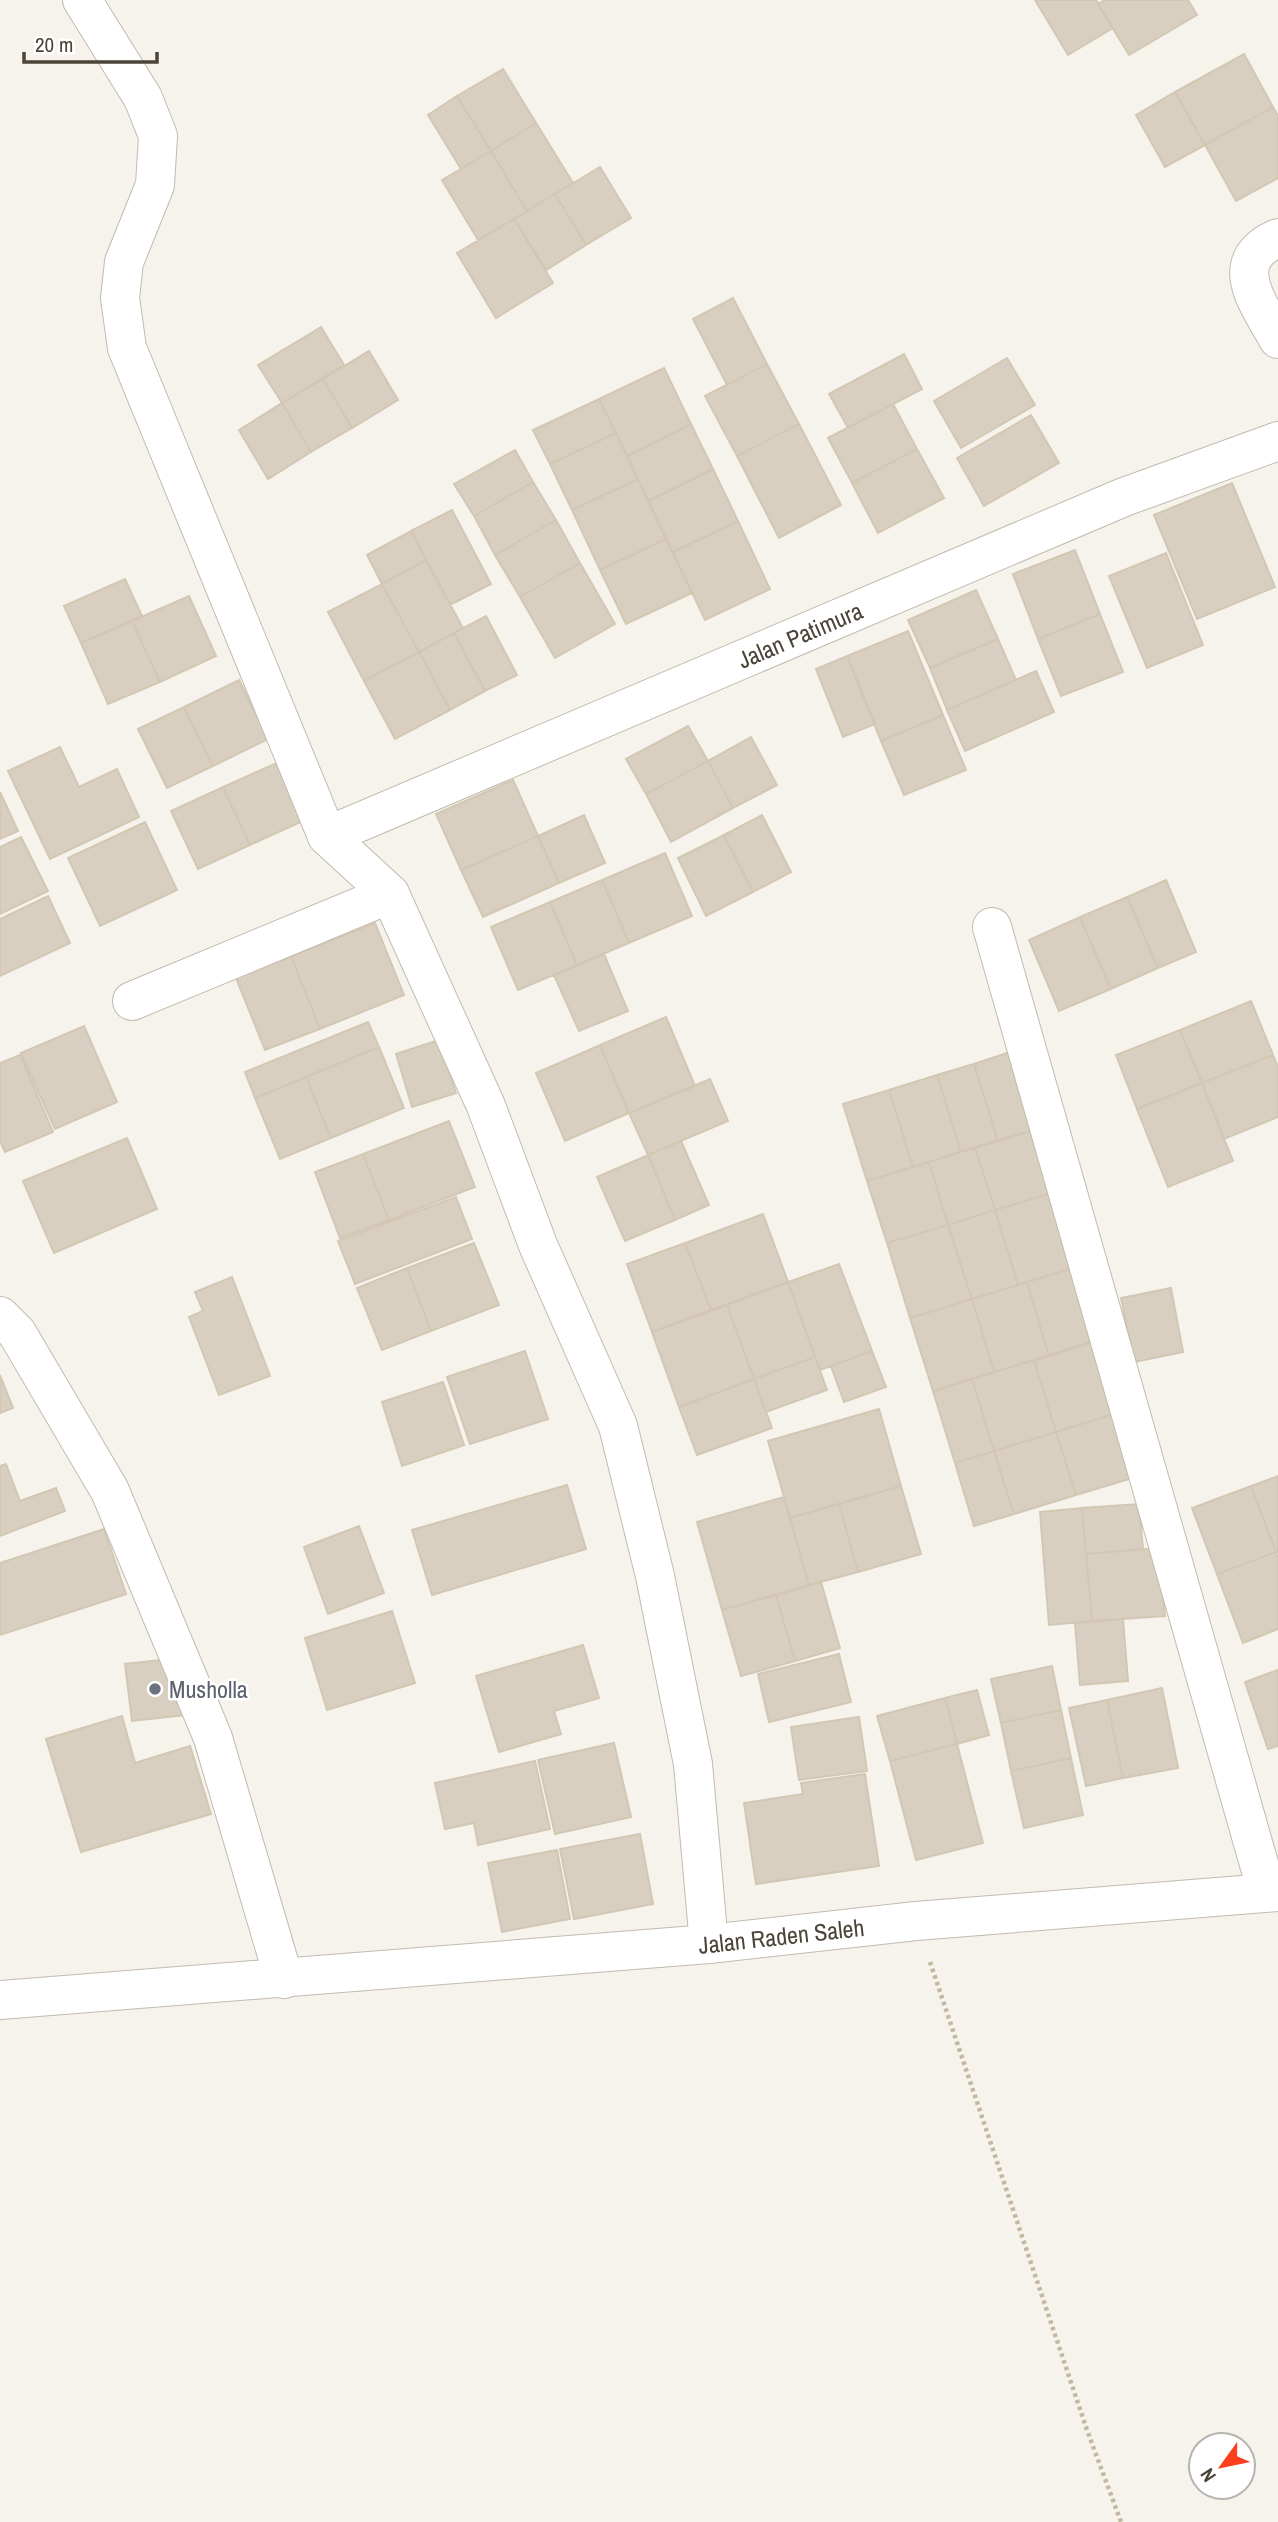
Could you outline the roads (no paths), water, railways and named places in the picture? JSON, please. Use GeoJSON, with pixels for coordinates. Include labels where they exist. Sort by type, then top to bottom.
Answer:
{"type":"FeatureCollection","features":[{"type":"Feature","properties":{"kind":"street"},"geometry":{"type":"LineString","coordinates":[[82,0],[143,98],[158,136],[155,185],[124,262],[120,298],[127,348],[327,836],[390,894],[486,1106],[538,1245],[618,1426],[655,1576],[693,1764],[709,1944]]}},
{"type":"Feature","properties":{"kind":"street"},"geometry":{"type":"LineString","coordinates":[[1278,238],[1263,244],[1248,265],[1250,287],[1278,339]]}},
{"type":"Feature","properties":{"kind":"street","name":"Jalan Patimura"},"geometry":{"type":"LineString","coordinates":[[327,836],[1124,497],[1278,441]]}},
{"type":"Feature","properties":{"kind":"street"},"geometry":{"type":"LineString","coordinates":[[132,1001],[390,894]]}},
{"type":"Feature","properties":{"kind":"street"},"geometry":{"type":"LineString","coordinates":[[992,927],[1272,1892]]}},
{"type":"Feature","properties":{"kind":"street"},"geometry":{"type":"LineString","coordinates":[[0,1316],[17,1333],[110,1492],[213,1738],[284,1979]]}},
{"type":"Feature","properties":{"kind":"street","name":"Jalan Raden Saleh"},"geometry":{"type":"LineString","coordinates":[[0,2000],[709,1944],[916,1921],[1272,1892]]}},
{"type":"Feature","properties":{"kind":"place","name":"Musholla"},"geometry":{"type":"Point","coordinates":[155,1689]}}]}
